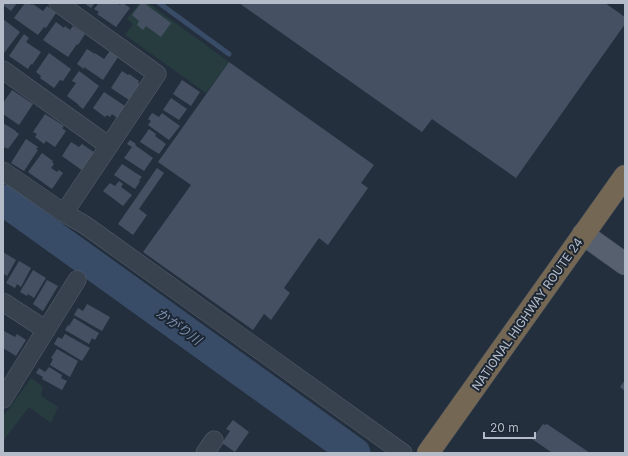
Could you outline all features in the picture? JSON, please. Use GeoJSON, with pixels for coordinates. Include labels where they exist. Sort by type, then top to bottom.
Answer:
{"type":"FeatureCollection","features":[{"type":"Feature","properties":{"kind":"highway","name":"NATIONAL HIGHWAY ROUTE 24"},"geometry":{"type":"LineString","coordinates":[[428,453],[463,406],[625,176]]}},
{"type":"Feature","properties":{"kind":"main road"},"geometry":{"type":"LineString","coordinates":[[583,234],[625,264]]}},
{"type":"Feature","properties":{"kind":"street"},"geometry":{"type":"LineString","coordinates":[[58,3],[157,74],[64,213]]}},
{"type":"Feature","properties":{"kind":"street"},"geometry":{"type":"LineString","coordinates":[[3,70],[109,146]]}},
{"type":"Feature","properties":{"kind":"street"},"geometry":{"type":"LineString","coordinates":[[3,171],[64,213],[85,225],[403,453]]}},
{"type":"Feature","properties":{"kind":"street"},"geometry":{"type":"LineString","coordinates":[[3,399],[77,280]]}},
{"type":"Feature","properties":{"kind":"street"},"geometry":{"type":"LineString","coordinates":[[3,302],[46,330]]}},
{"type":"Feature","properties":{"kind":"green space"},"geometry":{"type":"Polygon","coordinates":[[[139,3],[148,3],[229,62],[206,93],[125,35],[133,24],[127,19],[139,3]]]}},
{"type":"Feature","properties":{"kind":"green space"},"geometry":{"type":"Polygon","coordinates":[[[31,378],[43,387],[41,396],[58,407],[51,423],[29,407],[3,441],[3,417],[31,378]]]}},
{"type":"Feature","properties":{"kind":"building"},"geometry":{"type":"Polygon","coordinates":[[[3,3],[17,3],[11,11],[3,5],[3,3]]]}},
{"type":"Feature","properties":{"kind":"building"},"geometry":{"type":"Polygon","coordinates":[[[25,3],[33,4],[43,11],[47,6],[56,13],[46,28],[44,27],[38,35],[14,18],[25,3]]]}},
{"type":"Feature","properties":{"kind":"building"},"geometry":{"type":"Polygon","coordinates":[[[84,3],[95,3],[91,8],[84,3]]]}},
{"type":"Feature","properties":{"kind":"building"},"geometry":{"type":"Polygon","coordinates":[[[99,3],[117,3],[120,5],[123,3],[130,8],[116,27],[97,14],[99,12],[94,9],[99,3]]]}},
{"type":"Feature","properties":{"kind":"building"},"geometry":{"type":"Polygon","coordinates":[[[141,3],[144,3],[171,23],[161,37],[146,26],[143,30],[137,25],[139,21],[132,15],[141,3]]]}},
{"type":"Feature","properties":{"kind":"building"},"geometry":{"type":"Polygon","coordinates":[[[239,3],[605,3],[625,17],[625,24],[516,178],[432,119],[422,132],[239,3]]]}},
{"type":"Feature","properties":{"kind":"building"},"geometry":{"type":"Polygon","coordinates":[[[3,19],[20,32],[4,53],[3,52],[3,19]]]}},
{"type":"Feature","properties":{"kind":"building"},"geometry":{"type":"Polygon","coordinates":[[[56,22],[64,28],[65,26],[70,30],[73,26],[85,34],[68,57],[43,40],[56,22]]]}},
{"type":"Feature","properties":{"kind":"building"},"geometry":{"type":"Polygon","coordinates":[[[24,34],[29,38],[26,42],[41,52],[28,69],[9,56],[24,34]]]}},
{"type":"Feature","properties":{"kind":"building"},"geometry":{"type":"Polygon","coordinates":[[[87,49],[104,59],[110,51],[118,57],[103,80],[77,64],[87,49]]]}},
{"type":"Feature","properties":{"kind":"building"},"geometry":{"type":"Polygon","coordinates":[[[49,53],[71,69],[63,81],[60,80],[54,88],[40,78],[41,76],[36,72],[49,53]]]}},
{"type":"Feature","properties":{"kind":"building"},"geometry":{"type":"Polygon","coordinates":[[[229,62],[374,165],[361,183],[368,188],[328,245],[319,238],[284,288],[290,293],[271,320],[264,314],[253,330],[143,252],[191,185],[158,162],[229,62]]]}},
{"type":"Feature","properties":{"kind":"building"},"geometry":{"type":"Polygon","coordinates":[[[79,71],[99,86],[83,109],[67,96],[76,83],[72,81],[79,71]]]}},
{"type":"Feature","properties":{"kind":"building"},"geometry":{"type":"Polygon","coordinates":[[[122,71],[139,81],[138,83],[140,84],[129,100],[111,88],[122,71]]]}},
{"type":"Feature","properties":{"kind":"building"},"geometry":{"type":"Polygon","coordinates":[[[182,80],[200,92],[191,106],[173,94],[182,80]]]}},
{"type":"Feature","properties":{"kind":"building"},"geometry":{"type":"Polygon","coordinates":[[[12,90],[33,104],[19,125],[3,114],[3,103],[12,90]]]}},
{"type":"Feature","properties":{"kind":"building"},"geometry":{"type":"Polygon","coordinates":[[[104,92],[128,108],[120,120],[112,114],[110,117],[107,115],[105,117],[93,108],[104,92]]]}},
{"type":"Feature","properties":{"kind":"building"},"geometry":{"type":"Polygon","coordinates":[[[171,98],[187,109],[179,120],[163,110],[171,98]]]}},
{"type":"Feature","properties":{"kind":"building"},"geometry":{"type":"Polygon","coordinates":[[[152,113],[159,117],[162,113],[180,126],[169,140],[148,125],[151,121],[148,119],[152,113]]]}},
{"type":"Feature","properties":{"kind":"building"},"geometry":{"type":"Polygon","coordinates":[[[45,114],[64,126],[62,128],[66,131],[55,147],[46,141],[44,144],[35,137],[37,134],[33,132],[45,114]]]}},
{"type":"Feature","properties":{"kind":"building"},"geometry":{"type":"Polygon","coordinates":[[[3,123],[19,134],[8,149],[5,147],[3,150],[3,123]]]}},
{"type":"Feature","properties":{"kind":"building"},"geometry":{"type":"Polygon","coordinates":[[[149,129],[156,134],[155,136],[166,144],[159,154],[140,142],[149,129]]]}},
{"type":"Feature","properties":{"kind":"building"},"geometry":{"type":"Polygon","coordinates":[[[26,139],[38,147],[36,149],[38,150],[24,171],[11,163],[26,139]]]}},
{"type":"Feature","properties":{"kind":"building"},"geometry":{"type":"Polygon","coordinates":[[[130,140],[153,158],[144,171],[124,158],[132,147],[127,144],[130,140]]]}},
{"type":"Feature","properties":{"kind":"building"},"geometry":{"type":"Polygon","coordinates":[[[71,142],[79,147],[82,144],[95,153],[83,171],[62,156],[71,142]]]}},
{"type":"Feature","properties":{"kind":"building"},"geometry":{"type":"Polygon","coordinates":[[[42,153],[53,161],[52,162],[54,164],[51,168],[57,172],[59,170],[63,173],[52,189],[28,172],[42,153]]]}},
{"type":"Feature","properties":{"kind":"building"},"geometry":{"type":"Polygon","coordinates":[[[122,164],[142,177],[135,189],[114,175],[122,164]]]}},
{"type":"Feature","properties":{"kind":"building"},"geometry":{"type":"Polygon","coordinates":[[[157,168],[164,173],[139,209],[147,215],[133,235],[118,224],[157,168]]]}},
{"type":"Feature","properties":{"kind":"building"},"geometry":{"type":"Polygon","coordinates":[[[119,181],[123,184],[121,187],[132,195],[123,206],[103,191],[110,183],[115,186],[119,181]]]}},
{"type":"Feature","properties":{"kind":"building"},"geometry":{"type":"Polygon","coordinates":[[[3,252],[16,260],[7,276],[4,274],[3,276],[3,252]]]}},
{"type":"Feature","properties":{"kind":"building"},"geometry":{"type":"Polygon","coordinates":[[[19,261],[31,268],[21,287],[17,284],[15,288],[6,283],[19,261]]]}},
{"type":"Feature","properties":{"kind":"building"},"geometry":{"type":"Polygon","coordinates":[[[33,270],[46,278],[34,298],[28,294],[27,296],[20,292],[33,270]]]}},
{"type":"Feature","properties":{"kind":"building"},"geometry":{"type":"Polygon","coordinates":[[[47,280],[58,286],[43,311],[33,304],[47,280]]]}},
{"type":"Feature","properties":{"kind":"building"},"geometry":{"type":"Polygon","coordinates":[[[87,304],[110,317],[102,331],[74,315],[78,308],[83,311],[87,304]]]}},
{"type":"Feature","properties":{"kind":"building"},"geometry":{"type":"Polygon","coordinates":[[[74,318],[99,333],[95,340],[92,338],[89,344],[65,330],[74,318]]]}},
{"type":"Feature","properties":{"kind":"building"},"geometry":{"type":"Polygon","coordinates":[[[4,331],[15,337],[17,334],[26,340],[16,356],[3,348],[4,331]]]}},
{"type":"Feature","properties":{"kind":"building"},"geometry":{"type":"Polygon","coordinates":[[[65,334],[90,348],[82,361],[54,344],[58,337],[62,339],[65,334]]]}},
{"type":"Feature","properties":{"kind":"building"},"geometry":{"type":"Polygon","coordinates":[[[57,349],[78,361],[70,377],[50,365],[53,359],[51,358],[57,349]]]}},
{"type":"Feature","properties":{"kind":"building"},"geometry":{"type":"Polygon","coordinates":[[[49,367],[62,375],[61,378],[67,381],[62,390],[42,379],[43,377],[36,373],[39,368],[45,372],[49,367]]]}},
{"type":"Feature","properties":{"kind":"building"},"geometry":{"type":"Polygon","coordinates":[[[625,380],[625,391],[620,387],[625,380]]]}},
{"type":"Feature","properties":{"kind":"building"},"geometry":{"type":"Polygon","coordinates":[[[233,420],[249,432],[235,452],[222,443],[230,431],[226,429],[233,420]]]}},
{"type":"Feature","properties":{"kind":"building"},"geometry":{"type":"Polygon","coordinates":[[[543,424],[547,424],[590,453],[550,453],[551,452],[532,439],[543,424]]]}},
{"type":"Feature","properties":{"kind":"waterway"},"geometry":{"type":"LineString","coordinates":[[159,3],[229,54]]}},
{"type":"Feature","properties":{"kind":"waterway","name":"かがり川"},"geometry":{"type":"LineString","coordinates":[[3,200],[355,453]]}}]}
